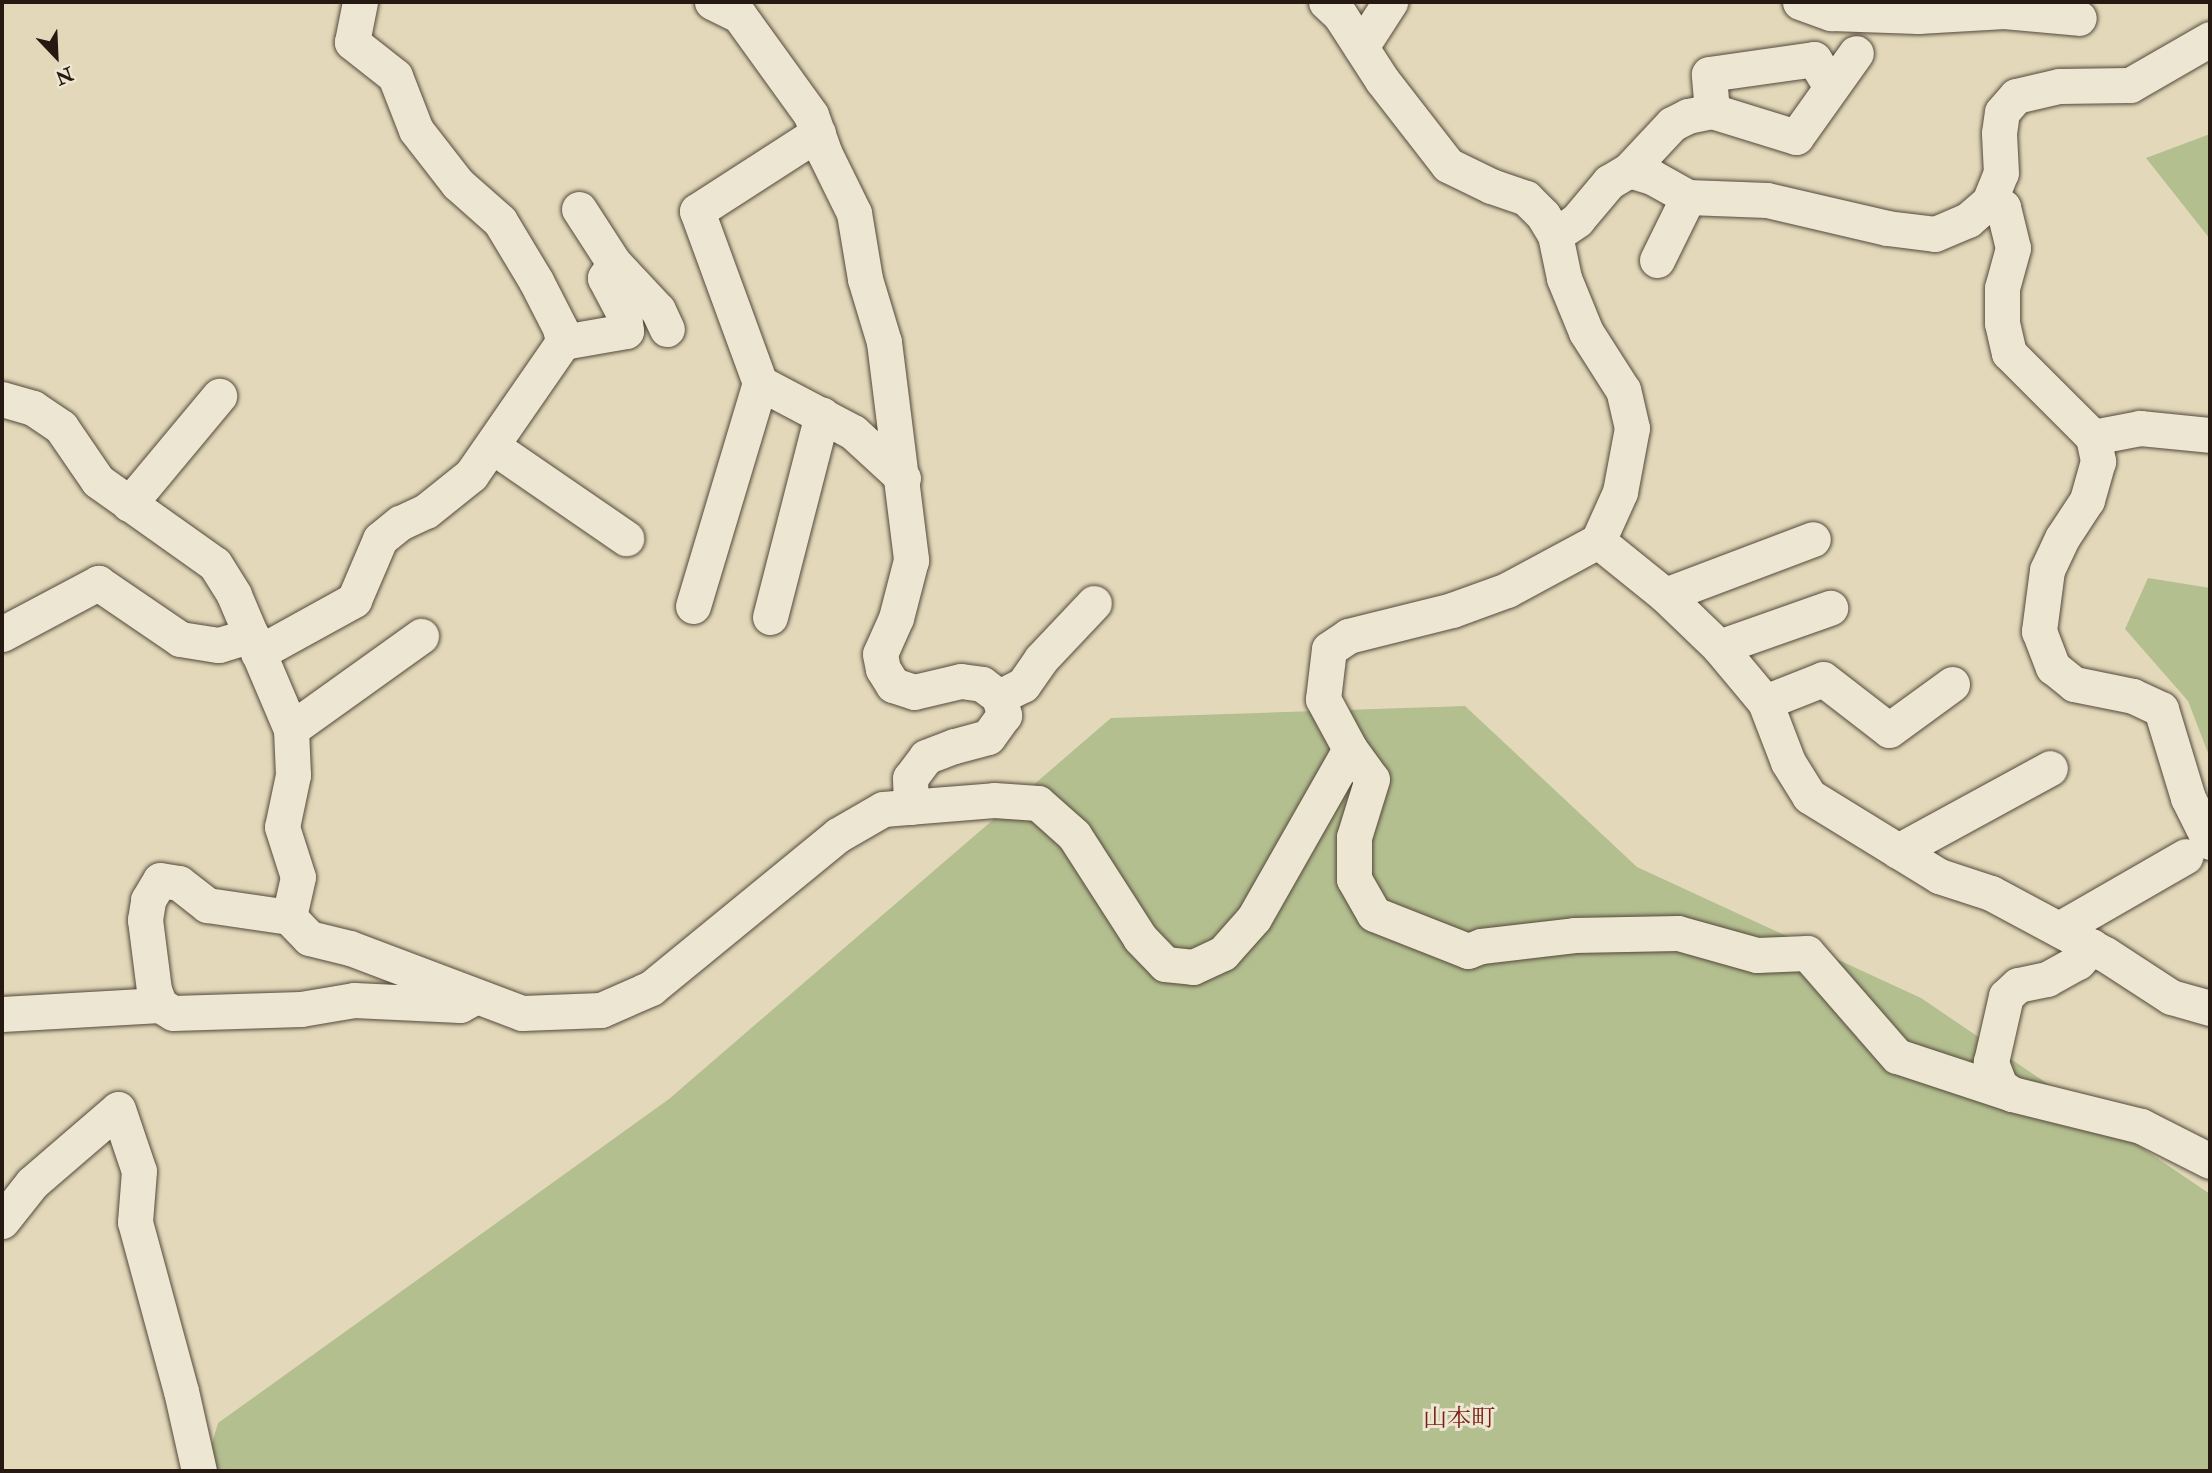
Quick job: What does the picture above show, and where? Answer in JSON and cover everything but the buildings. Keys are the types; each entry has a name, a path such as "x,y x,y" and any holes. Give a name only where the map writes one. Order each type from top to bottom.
{"street":[{"path":"360,2 352,43 395,76 416,130 458,184 500,221 536,281 560,328 563,342"},
{"path":"712,2 739,15 811,115 825,155 854,213 865,279 884,342 903,478 911,560 896,618 880,654 883,669 893,685 914,692 961,681 982,684 999,697 1004,715 988,737 926,757 910,778 911,807"},
{"path":"1326,2 1340,15 1448,165 1491,186 1526,198 1543,215 1555,235 1564,278 1586,331 1623,390 1632,428 1620,492 1598,541 1507,590 1452,610 1348,636 1329,649 1323,699 1350,748 1372,779 1353,837 1353,879 1374,914 1468,951 1481,946 1574,935 1678,933 1757,955 1807,953 1897,1056 2012,1094 2141,1126 2210,1161"},
{"path":"1361,47 1390,2"},
{"path":"1555,235 1577,220 1609,182 1629,170 1671,124 1688,116 1712,111 1796,137 1823,73 1813,7 1918,16 2004,11 2079,18"},
{"path":"1629,170 1652,177 1688,197 1767,200 1887,228 1935,234 1968,220 1989,202 2001,173 1999,133 2002,112 2016,96 2059,86 2130,85 2210,39"},
{"path":"1712,111 1709,74 1823,73 1856,52"},
{"path":"693,606 760,383 697,211 818,133"},
{"path":"1657,260 1688,197"},
{"path":"1989,202 2003,207 2013,248 2002,288 2002,323 2009,353 2093,437 2098,461 2087,500 2062,538 2047,570 2039,631 2053,667 2074,684 2133,696 2161,709 2188,799 2198,849 2059,929"},
{"path":"2,634 98,583 180,639 219,645 255,644 354,600 380,540 400,523 426,511 471,475 563,342 626,331 624,314 601,276 579,209"},
{"path":"601,276 658,310 667,329"},
{"path":"760,383 853,432 903,478"},
{"path":"129,504 219,396"},
{"path":"2,400 33,408 61,427 98,481 215,564 234,595 291,729 293,775 282,827 298,877 289,917"},
{"path":"770,617 822,415"},
{"path":"2093,437 2140,428 2210,435"},
{"path":"492,446 625,538"},
{"path":"1665,595 1812,539"},
{"path":"1598,541 1665,595 1718,647 1765,702 1788,762 1810,796 1939,876 1991,893 2092,946 2171,997 2210,1008"},
{"path":"999,697 1023,685 1041,659 1094,603"},
{"path":"1718,647 1830,608"},
{"path":"291,729 421,636"},
{"path":"1765,702 1822,679 1889,730 1952,684"},
{"path":"475,997 460,1005 354,1000 301,1009 173,1013 160,1005 153,989 145,920 148,900 160,880 179,883 207,905 289,917 309,938 350,948 522,1013 601,1010 651,988 838,835 883,809 994,800 1038,803 1074,835 1140,938 1165,964 1194,967 1223,953 1254,918 1350,748"},
{"path":"1898,851 2050,768"},
{"path":"2012,1094 2000,1086 1991,1062 2006,996 2018,985 2047,979 2078,962 2092,946"},
{"path":"2,1014 160,1005"},
{"path":"2,1221 32,1183 118,1109 139,1171 135,1222 181,1391 199,1471"}],"green space":[{"path":"2210,134 2210,239 2146,158"},
{"path":"2148,578 2210,588 2210,758 2188,701 2125,629"},
{"path":"1465,706 1637,867 1921,998 2210,1194 2210,1471 204,1471 218,1423 669,1099 1111,718"}],"district":[{"name":"山本町","path":"1459,1419"}]}
